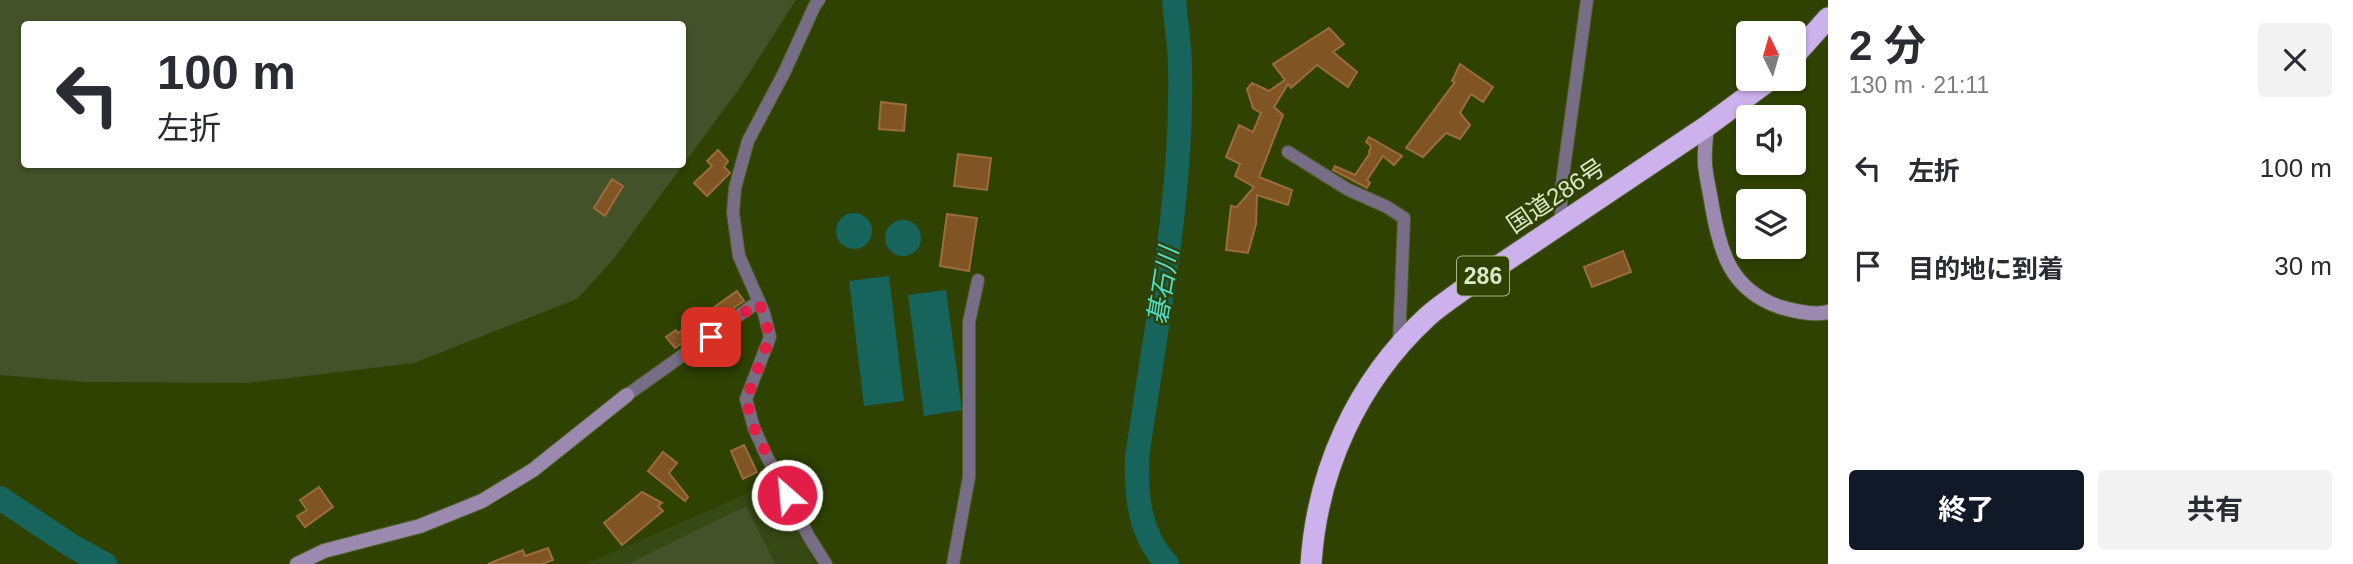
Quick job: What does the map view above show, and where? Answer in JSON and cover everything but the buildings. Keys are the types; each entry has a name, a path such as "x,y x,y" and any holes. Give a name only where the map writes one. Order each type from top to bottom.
{"highway":[{"path":"1806,43 1828,18"},
{"name":"国道286号","path":"1311,564 1315,520 1324,483 1353,410 1373,378 1427,317 1755,91"}],"street":[{"path":"819,0 748,141 734,188 733,213 739,256 759,302 770,337 746,400 765,453 826,564"},
{"path":"1561,225 1561,190 1587,0"},
{"path":"1707,126 1705,163 1716,229 1722,253 1734,276 1769,303 1791,310 1822,314 1828,312"},
{"path":"1288,152 1347,189 1404,218 1399,348"},
{"path":"953,564 969,477 969,322 978,280"},
{"path":"297,564 324,551 420,526 482,502 533,470 627,396 759,302"}],"shaded area":[{"path":"0,0 796,0 739,89 686,161 686,21 21,21 21,168 681,168 612,261 577,299 414,363 247,383 86,382 0,375"},
{"path":"771,483 816,564 586,564"},
{"path":"746,506 775,564 628,564"}],"water":[{"path":"854,213 867,218 872,231 867,244 854,249 841,244 836,231 841,218"},
{"path":"903,220 916,225 921,238 916,251 903,256 890,251 885,238 890,225"},
{"path":"889,276 904,401 864,406 849,281"},
{"path":"946,290 962,410 924,416 908,295"}],"waterway":[{"name":"碁石川","path":"1167,564 1150,540 1141,514 1137,458 1166,264 1177,167 1180,69 1174,0"},
{"name":"碁石川","path":"0,498 72,546 105,564"}],"route":[{"path":"711,337 759,302 770,337 746,400 754,428 787,495"}]}
